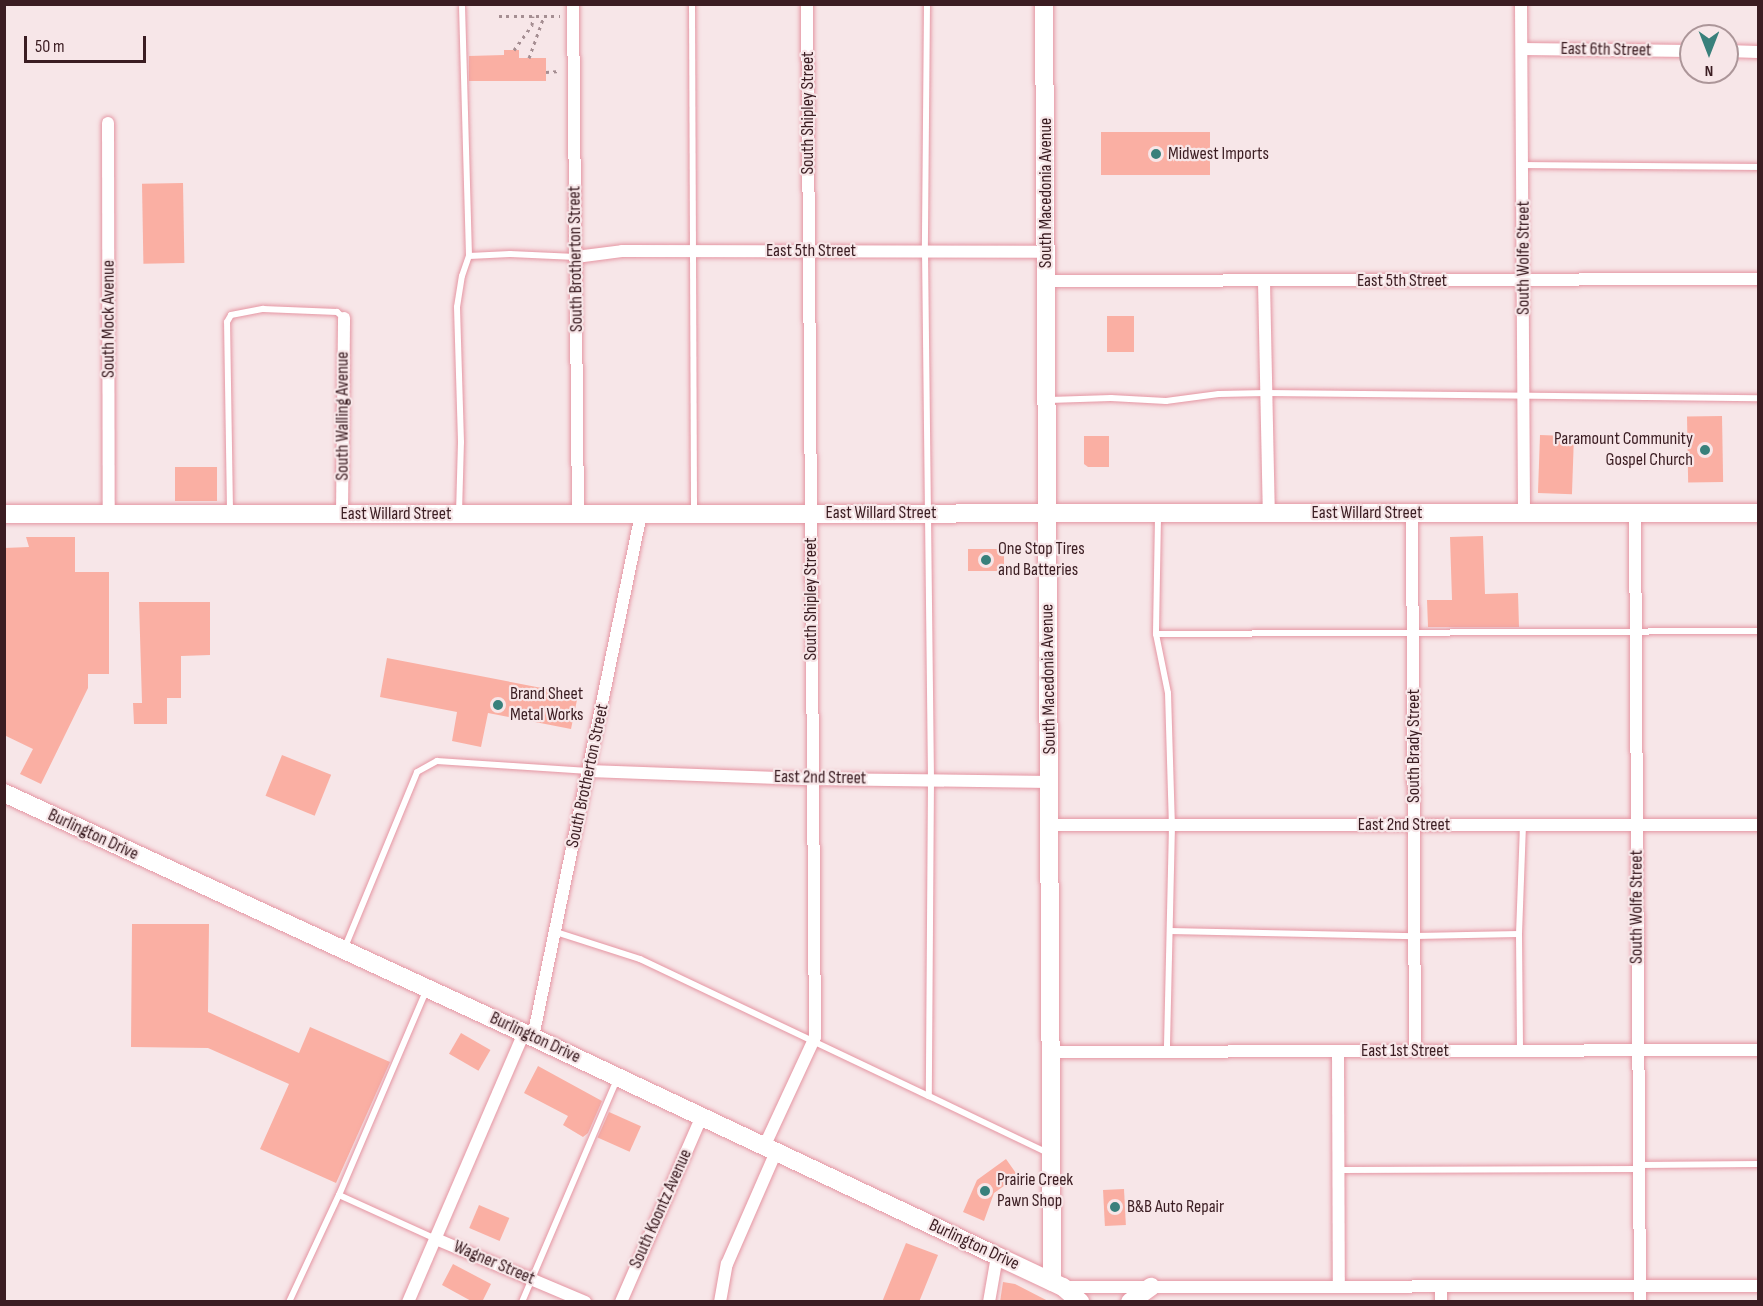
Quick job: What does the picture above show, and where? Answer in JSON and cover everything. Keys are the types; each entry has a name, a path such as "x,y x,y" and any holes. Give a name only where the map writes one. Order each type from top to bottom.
{"street":[{"name":"South Brotherton Street","path":"573,4 578,513"},
{"name":"South Shipley Street","path":"720,1302 727,1264 770,1149 814,1042 807,4"},
{"name":"South Macedonia Avenue","path":"1044,4 1052,1155 1058,1285"},
{"name":"South Wolfe Street","path":"1521,4 1524,512"},
{"name":"East 6th Street","path":"1522,49 1679,51"},
{"path":"1739,51 1758,52"},
{"name":"South Mock Avenue","path":"108,123 109,514"},
{"name":"East 5th Street","path":"576,257 622,251 1046,252"},
{"name":"East 5th Street","path":"1046,281 1758,279"},
{"path":"1264,282 1269,513"},
{"name":"South Walling Avenue","path":"342,514 344,318"},
{"name":"South Wolfe Street","path":"1635,512 1640,1302"},
{"name":"East Willard Street","path":"4,514 1758,513"},
{"name":"South Brotherton Street","path":"408,1302 529,1035 556,932 641,514"},
{"name":"South Brady Street","path":"1412,514 1415,1051"},
{"name":"East 2nd Street","path":"589,771 812,779 1050,782"},
{"name":"Burlington Drive","path":"4,794 702,1116 1058,1285 1080,1302"},
{"name":"East 2nd Street","path":"1050,825 1758,825"},
{"name":"East 1st Street","path":"1051,1052 1758,1050"},
{"path":"1338,1051 1339,1287"},
{"name":"South Koontz Avenue","path":"621,1302 702,1116"},
{"name":"Wagner Street","path":"436,1239 585,1302"},
{"path":"989,1302 998,1256"},
{"path":"1058,1285 1151,1287 1758,1286"},
{"path":"1441,1286 1441,1302"},
{"path":"1130,1302 1151,1287"}],"lane":[{"path":"692,4 694,514"},
{"path":"927,4 925,251 931,780 929,1096"},
{"path":"459,514 461,442 457,307 462,276 469,256 462,7"},
{"path":"1523,165 1758,167"},
{"path":"469,256 510,254 576,257"},
{"path":"230,514 227,322 231,315 263,309 337,312 344,318"},
{"path":"1047,400 1111,398 1166,401 1219,394 1266,393 1758,398"},
{"path":"1158,513 1156,634 1168,693 1172,825 1167,1052"},
{"path":"1156,634 1758,631"},
{"path":"344,951 417,772 437,761 589,771"},
{"path":"1520,1051 1519,934 1523,825"},
{"path":"1170,931 1415,936 1519,934"},
{"path":"556,932 640,959 1052,1155"},
{"path":"289,1302 339,1195 427,988"},
{"path":"522,1302 618,1077"},
{"path":"1339,1170 1758,1164"},
{"path":"339,1195 436,1239"}],"path":[{"path":"500,16 562,16"},
{"path":"514,50 532,25 533,16"},
{"path":"529,58 543,16"},
{"path":"546,72 562,71"}],"building":[{"path":"504,50 519,50 519,58 546,58 546,81 469,81 469,56 504,55"},
{"name":"Midwest Imports","path":"1101,132 1210,132 1210,175 1101,175"},
{"path":"183,183 184,263 143,264 142,184"},
{"path":"1107,316 1134,316 1134,352 1107,352"},
{"name":"Paramount Community Gospel Church","path":"1722,416 1723,482 1688,483 1687,417"},
{"path":"1540,435 1574,436 1572,494 1538,493"},
{"path":"1084,436 1109,436 1109,467 1088,467 1084,464"},
{"path":"175,467 217,467 217,501 175,501"},
{"path":"1483,536 1485,594 1518,593 1519,627 1428,627 1427,600 1452,600 1450,537"},
{"path":"26,537 75,537 75,572 109,572 109,674 88,674 88,688 41,784 20,774 33,749 4,735 4,548 29,547"},
{"name":"One Stop Tires and Batteries","path":"968,549 1004,549 1004,571 968,571"},
{"path":"139,602 210,602 210,655 181,656 181,698 167,698 167,724 134,724 133,703 142,703"},
{"name":"Brand Sheet Metal Works","path":"387,658 578,695 571,729 488,713 481,747 452,741 457,712 380,697"},
{"path":"282,755 331,775 315,816 266,796"},
{"path":"132,924 209,924 208,1012 299,1053 310,1027 390,1062 336,1183 260,1149 289,1084 208,1048 131,1047"},
{"path":"461,1033 490,1050 478,1071 449,1054"},
{"path":"538,1066 602,1101 588,1133 583,1137 563,1125 568,1116 524,1093"},
{"path":"609,1112 641,1126 630,1152 598,1138"},
{"name":"Prairie Creek Pawn Shop","path":"1006,1159 1018,1176 994,1193 984,1221 963,1212 977,1180"},
{"name":"B&B Auto Repair","path":"1124,1189 1126,1225 1105,1226 1103,1190"},
{"path":"479,1205 509,1218 500,1241 469,1228"},
{"path":"906,1243 938,1255 919,1302 882,1302"},
{"path":"453,1264 491,1284 482,1302 473,1302 442,1285"},
{"path":"1003,1282 1015,1284 1050,1302 1000,1302"}],"place":[{"name":"Midwest Imports","path":"1156,154"},
{"name":"Paramount Community Gospel Church","path":"1705,450"},
{"name":"One Stop Tires and Batteries","path":"986,560"},
{"name":"Brand Sheet Metal Works","path":"498,705"},
{"name":"Prairie Creek Pawn Shop","path":"985,1191"},
{"name":"B&B Auto Repair","path":"1115,1207"}]}
